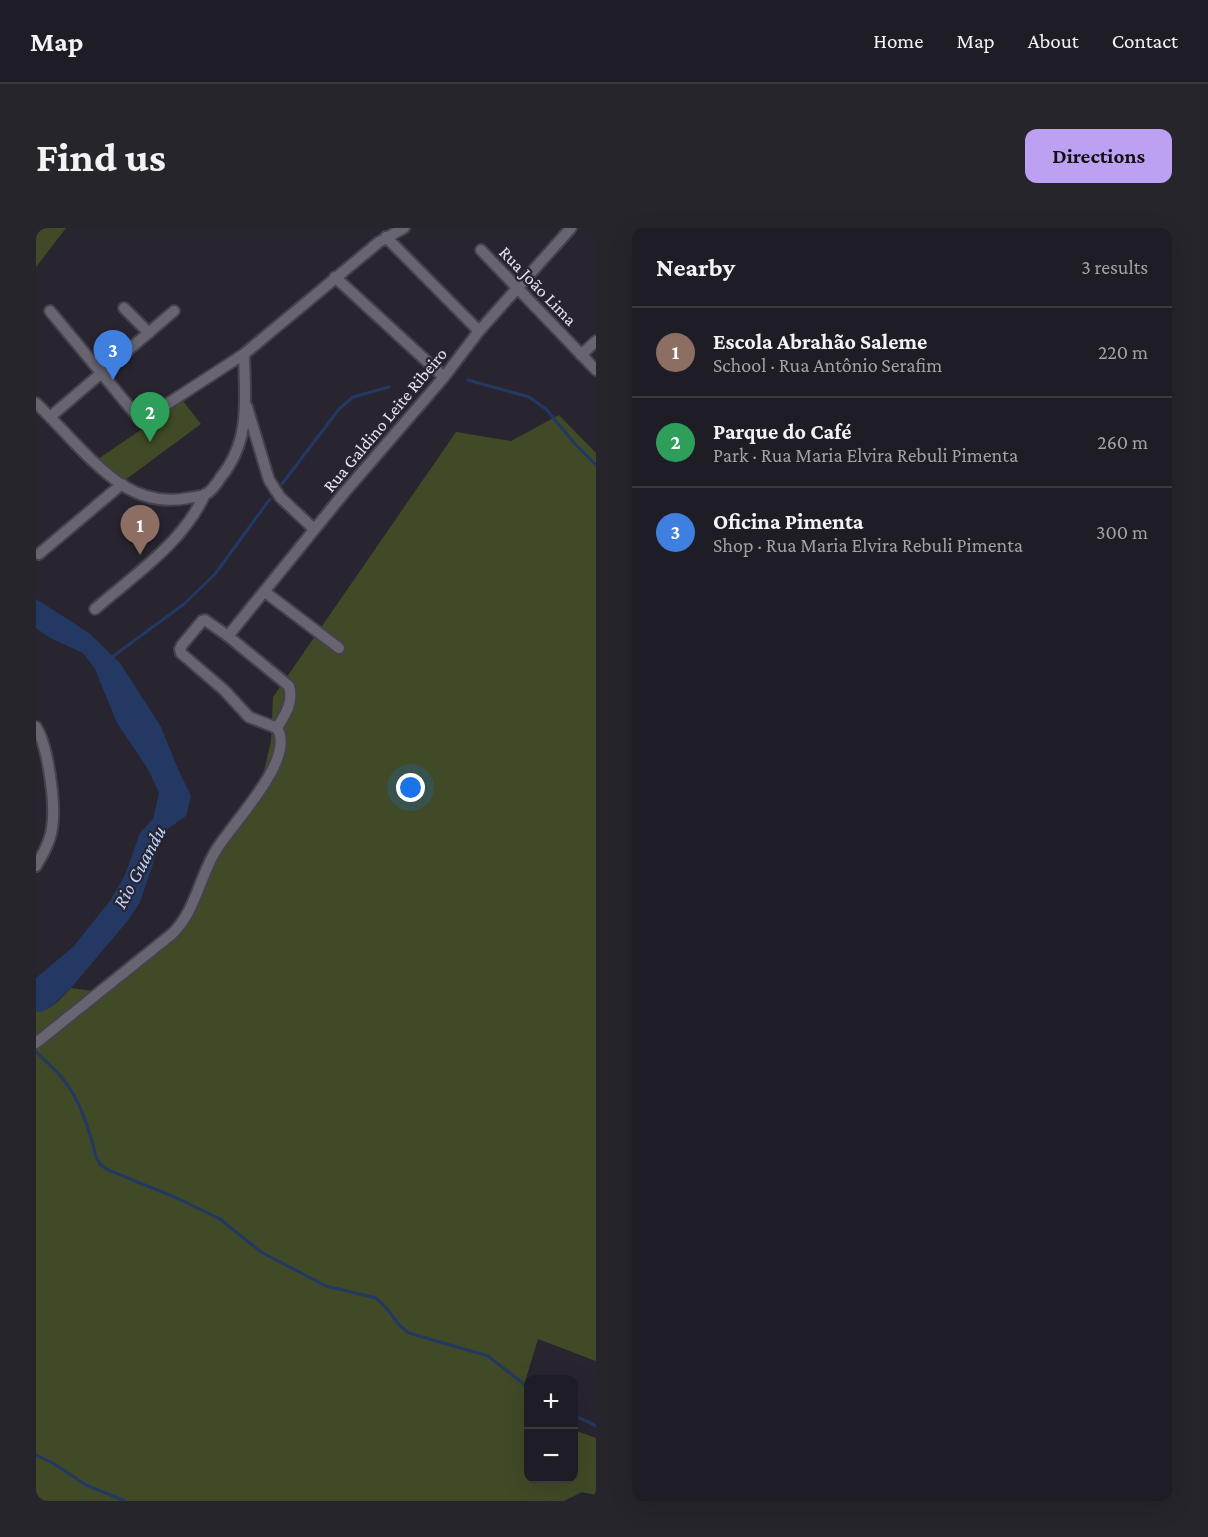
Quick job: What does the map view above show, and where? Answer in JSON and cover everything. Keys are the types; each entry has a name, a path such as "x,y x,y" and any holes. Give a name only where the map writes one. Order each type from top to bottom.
{"street":[{"path":"50,311 141,421 244,354 386,237 404,228"},
{"name":"Rua Galdino Leite Ribeiro","path":"228,636 314,529 444,377 479,331 565,230"},
{"path":"386,237 479,331"},
{"name":"Rua João Lima","path":"481,250 596,370"},
{"path":"335,278 444,377"},
{"path":"124,308 149,333"},
{"path":"50,417 174,311"},
{"path":"581,355 596,341"},
{"path":"95,609 177,537 189,523 205,494 236,458 244,422 244,354"},
{"path":"244,398 269,480 280,497 314,529"},
{"path":"36,403 89,459 133,491 160,501 181,500 205,494"},
{"path":"39,554 122,484"},
{"path":"265,592 339,648"},
{"path":"36,1043 181,925 194,902 215,852 259,793 278,755 281,741 277,728 290,702 289,686 228,636 206,620 202,620 182,645 180,652 224,690 249,717 277,728"},
{"path":"36,727 44,748 53,805 52,827 47,848 36,866"}],"green space":[{"path":"36,228 66,228 36,267"},
{"path":"183,401 201,424 125,480 98,459"},
{"path":"559,415 596,453 596,1361 538,1339 527,1375 524,1375 524,1483 578,1483 578,1431 596,1438 596,1495 582,1492 564,1501 36,1501 36,1011 51,1007 71,988 100,992 183,924 211,863 250,803 264,771 271,741 273,697 456,432 511,441"}],"water":[{"name":"Rio Guandu","path":"36,599 89,633 120,663 161,727 191,796 186,816 166,830 140,902 129,919 71,988 42,1012 36,1011 36,978 73,947 110,901 125,875 140,833 153,819 159,793 148,769 117,723 95,669 83,653 50,638 36,628"}],"waterway":[{"path":"468,380 529,397 546,409 596,465"},
{"path":"282,484 339,409 353,397 389,387"},
{"path":"112,657 184,604 215,574 270,499"},
{"path":"36,1052 59,1074 72,1091 85,1118 96,1157 106,1169 179,1199 220,1219 261,1252 326,1286 376,1298 409,1333 488,1356 524,1384"},
{"path":"578,1417 596,1426"},
{"path":"36,1455 53,1463 86,1485 125,1501"}],"place":[{"name":"Oficina Pimenta","path":"113,380"},
{"name":"Parque do Café","path":"150,442"},
{"name":"Escola Abrahão Saleme","path":"140,555"}]}
